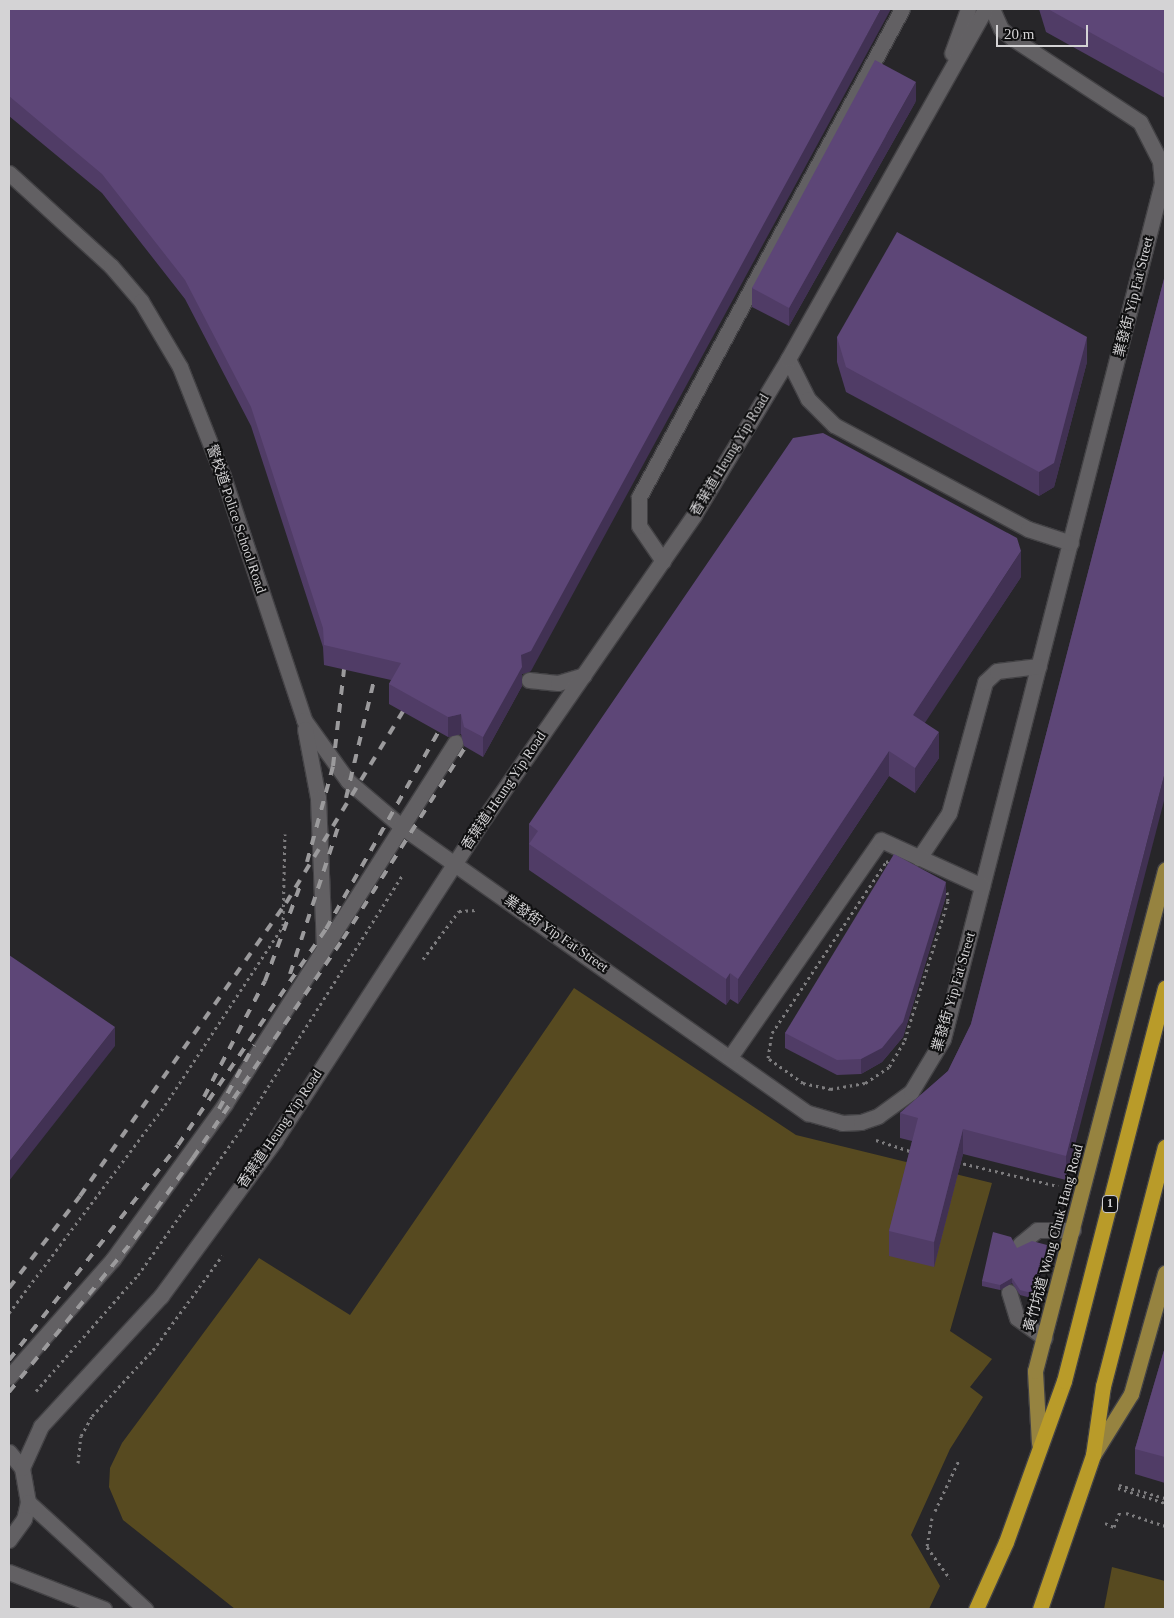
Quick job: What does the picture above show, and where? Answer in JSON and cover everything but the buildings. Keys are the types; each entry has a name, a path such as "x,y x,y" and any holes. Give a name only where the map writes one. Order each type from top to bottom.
{"highway":[{"name":"1","path":"1039,1443 1064,1381 1165,988"},
{"path":"1040,1609 1093,1455 1103,1386 1165,1146"},
{"name":"黃竹坑道 Wong Chuk Hang Road","path":"976,1609 1006,1542 1039,1443"}],"main road":[{"name":"黃竹坑道 Wong Chuk Hang Road","path":"1039,1443 1035,1371 1083,1192 1165,870"},
{"path":"1093,1455 1131,1394 1165,1273"}],"street":[{"path":"663,561 639,526 640,497 902,9"},
{"name":"香葉道 Heung Yip Road","path":"943,83 968,9"},
{"name":"香葉道 Heung Yip Road","path":"22,1468 41,1426 161,1296 275,1140 455,862 663,561 788,359 985,9"},
{"name":"業發街 Yip Fat Street","path":"455,862 730,1057 824,1120 861,1122 896,1106 935,1058 982,886 1158,205 1160,161 1140,122 1001,30 992,9"},
{"name":"警校道 Police School Road","path":"9,173 111,266 141,301 180,367 223,476 304,720 348,781 402,827 455,862"},
{"path":"788,359 808,400 834,425 1028,530 1071,543"},
{"path":"919,858 949,814 985,682 997,671 1039,666"},
{"path":"529,680 558,684 584,675"},
{"path":"304,720 318,798 324,946"},
{"path":"9,1377 118,1251 226,1104 324,946 456,742"},
{"path":"730,1057 881,840 982,886"},
{"path":"1020,1244 1037,1230 1073,1230"},
{"path":"1008,1292 1017,1318 1045,1338"},
{"path":"9,1452 22,1468 28,1502 24,1519 9,1540"},
{"path":"28,1502 145,1609"},
{"path":"9,1572 104,1609"}],"path":[{"path":"9,1313 165,1105 283,926 285,834"},
{"path":"886,862 901,862 934,880 947,892 948,901 904,1042 889,1068 865,1082 831,1089 803,1083 785,1073 768,1058 772,1033 886,862"},
{"path":"386,901 404,874"},
{"path":"879,1144 916,1153"},
{"path":"954,1162 1083,1192"},
{"path":"935,1511 958,1460"},
{"path":"1165,1498 1118,1486 1132,1493 1165,1503"},
{"path":"1105,1524 1114,1527 1120,1511"},
{"path":"1126,1513 1165,1526"},
{"path":"932,1518 927,1547 950,1579"}],"shaded area":[{"path":"574,988 796,1135 992,1183 950,1331 992,1359 970,1387 983,1397 950,1449 911,1535 940,1586 929,1609 235,1609 123,1520 109,1487 110,1468 122,1443 259,1258 350,1315"},
{"path":"1112,1567 1165,1581 1165,1609 1104,1609"}],"railway":[{"path":"307,862 333,766 344,669"},
{"path":"346,798 375,676"},
{"path":"9,1288 80,1196 286,903 410,700"},
{"path":"9,1360 178,1145 326,929 446,719"},
{"path":"9,1392 135,1238 193,1158 343,939 473,735"},
{"path":"290,974 339,824"},
{"path":"204,1097 265,981 300,886"},
{"path":"219,1109 254,1045"}]}
